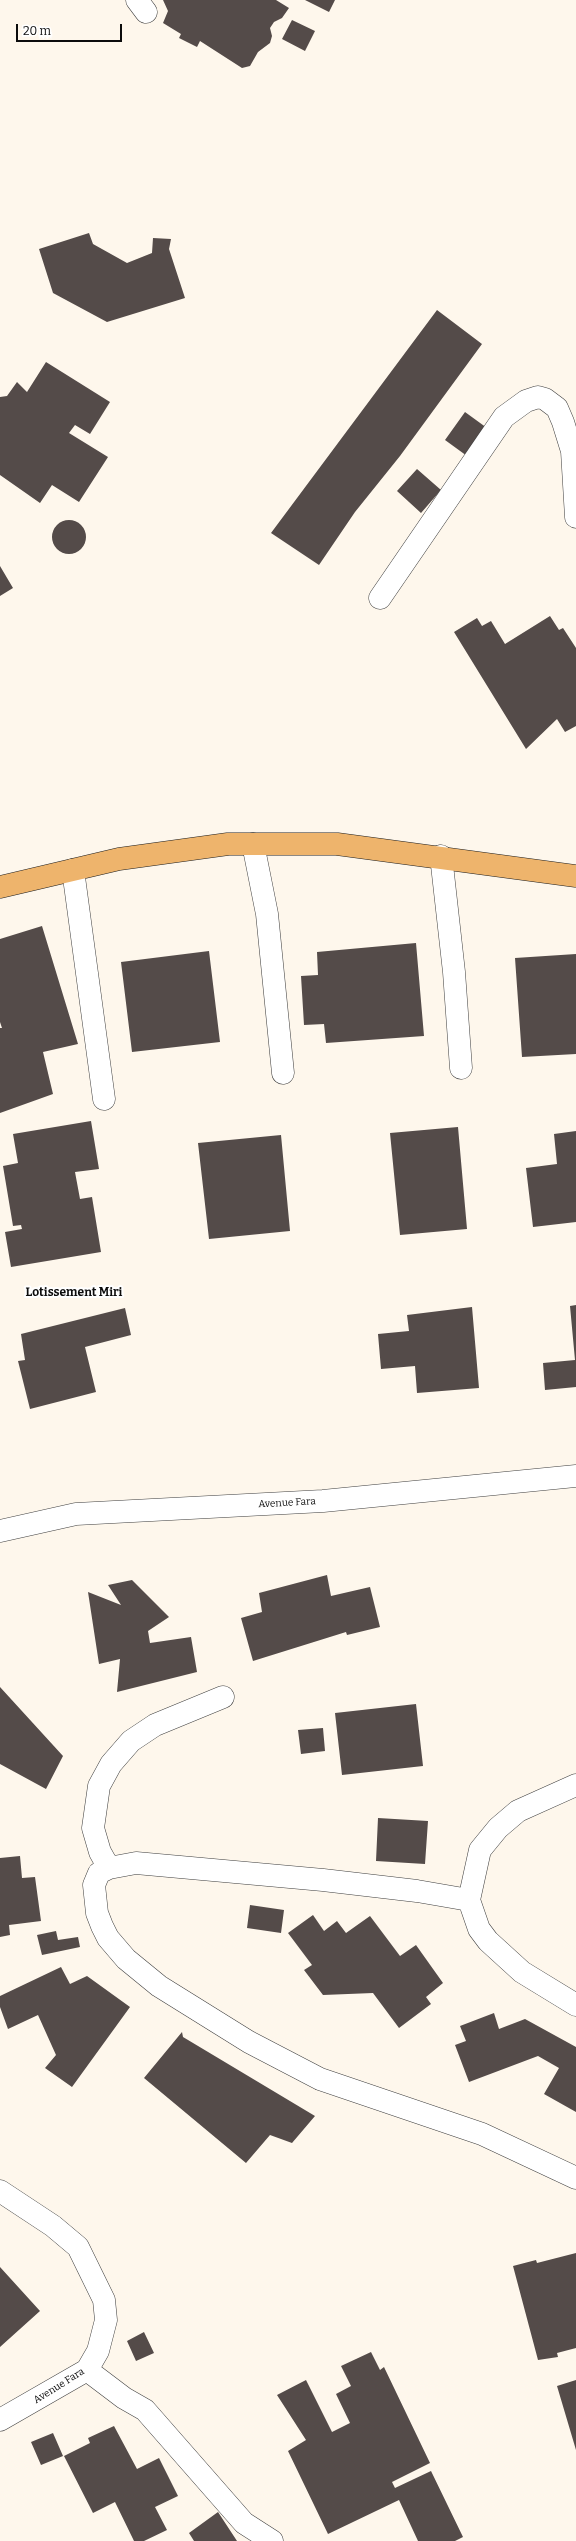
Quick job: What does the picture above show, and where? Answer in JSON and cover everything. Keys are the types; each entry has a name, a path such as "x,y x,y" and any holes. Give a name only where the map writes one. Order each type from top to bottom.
{"main road":[{"path":"0,888 119,859 212,845 253,844 337,844 441,856 576,876"}],"street":[{"path":"380,598 504,417 526,402 538,397 545,399 556,408 563,422 572,451 576,517"},
{"path":"253,844 267,914 283,1074"},
{"path":"441,856 454,972 461,1068"},
{"path":"73,870 104,1099"},
{"name":"Avenue Fara","path":"0,1531 76,1514 323,1501 576,1476"},
{"path":"109,1868 100,1852 93,1828 99,1786 111,1764 131,1741 155,1725 223,1697"},
{"path":"576,1785 518,1811 498,1828 480,1850 469,1900 478,1929 488,1941 522,1972 576,2005"},
{"path":"469,1900 417,1890 229,1870 136,1863 109,1868 99,1873 94,1885 96,1906 102,1926 116,1949 159,1986 249,2042 320,2079 482,2134 576,2178"},
{"name":"Avenue Fara","path":"0,2191 53,2226 78,2247 104,2300 106,2320 98,2351 87,2370 0,2420"},
{"path":"87,2370 124,2398 145,2410 244,2523 272,2541"}],"building":[{"path":"163,0 276,0 289,8 282,18 274,22 270,28 272,36 270,43 258,52 250,66 242,68 200,41 197,47 179,38 181,34 163,23 168,11"},
{"path":"305,0 335,0 329,12"},
{"path":"292,20 315,31 305,51 282,39"},
{"path":"89,233 93,244 127,263 152,253 153,238 171,239 169,249 185,298 107,322 53,293 39,249"},
{"path":"437,310 482,344 400,456 355,512 319,565 271,533"},
{"path":"46,362 110,402 90,434 75,425 69,433 108,457 79,502 52,485 40,503 0,475 0,397 7,396 17,382 27,392"},
{"path":"465,412 487,428 467,456 445,440"},
{"path":"417,469 441,490 421,513 397,491"},
{"path":"66,520 72,520 76,521 83,527 86,537 85,544 79,551 72,554 66,554 62,553 55,547 52,540 52,534 53,530 59,523"},
{"path":"0,566 13,588 0,596"},
{"path":"550,616 559,630 563,628 576,648 576,726 565,732 557,719 526,749 454,632 477,618 482,626 491,621 505,644"},
{"path":"42,926 78,1044 43,1052 53,1094 0,1113 0,1028 2,1028 0,1022 0,939"},
{"path":"416,943 424,1036 326,1043 324,1024 304,1025 301,976 318,975 317,952"},
{"path":"209,951 220,1042 132,1052 121,962"},
{"path":"576,954 576,1054 522,1057 515,958"},
{"path":"91,1121 99,1169 75,1172 80,1199 92,1197 101,1252 11,1267 5,1232 22,1229 21,1225 13,1226 3,1166 18,1163 13,1134"},
{"path":"458,1127 467,1229 400,1235 390,1133"},
{"path":"576,1131 576,1222 533,1227 526,1168 557,1164 554,1134"},
{"path":"281,1135 290,1231 209,1239 198,1143"},
{"path":"576,1305 576,1387 545,1390 543,1363 575,1360 570,1306"},
{"path":"472,1307 479,1388 417,1393 415,1366 381,1369 378,1334 409,1331 407,1315"},
{"path":"125,1308 131,1335 85,1347 96,1392 30,1409 18,1361 25,1360 21,1334"},
{"path":"327,1575 331,1596 370,1587 380,1627 347,1635 346,1632 253,1661 241,1618 262,1612 259,1593"},
{"path":"132,1580 169,1617 148,1631 150,1643 191,1637 197,1672 117,1692 120,1659 99,1664 88,1592 121,1605 108,1585"},
{"path":"0,1687 63,1756 46,1789 0,1764"},
{"path":"416,1704 423,1766 342,1775 335,1713"},
{"path":"323,1728 325,1751 301,1754 298,1730"},
{"path":"378,1818 428,1821 425,1864 376,1861"},
{"path":"20,1856 22,1878 35,1877 41,1921 9,1925 10,1935 0,1937 0,1858"},
{"path":"250,1905 284,1910 281,1933 247,1928"},
{"path":"313,1915 324,1931 337,1921 346,1933 370,1916 400,1956 416,1945 443,1983 426,1997 431,2004 399,2028 373,1993 323,1995 304,1970 312,1965 288,1933"},
{"path":"56,1931 58,1940 78,1937 80,1947 42,1955 37,1935"},
{"path":"61,1967 70,1984 87,1976 130,2007 72,2087 45,2068 56,2055 38,2015 8,2029 0,2007 0,1996"},
{"path":"494,2013 499,2029 525,2019 576,2047 576,2112 544,2094 559,2068 538,2056 469,2082 455,2045 466,2041 460,2026"},
{"path":"182,2032 183,2037 315,2116 292,2143 270,2135 246,2163 144,2078"},
{"path":"576,2253 576,2348 557,2353 558,2357 538,2360 513,2266 536,2260 537,2263"},
{"path":"0,2267 40,2311 0,2347"},
{"path":"144,2332 154,2353 136,2361 127,2341"},
{"path":"371,2352 380,2370 384,2367 430,2463 392,2482 395,2488 431,2471 463,2537 455,2541 418,2541 399,2500 328,2534 288,2451 306,2440 277,2395 306,2380 332,2432 350,2423 336,2394 351,2386 341,2366"},
{"path":"576,2380 576,2450 557,2386"},
{"path":"114,2426 137,2469 159,2458 178,2496 155,2507 167,2530 144,2541 134,2541 115,2502 93,2513 64,2456 90,2443 88,2438"},
{"path":"53,2433 63,2456 41,2465 31,2442"},
{"path":"218,2512 237,2541 194,2541 189,2533"}],"district":[{"name":"Lotissement Miri","path":"74,1293"}]}
